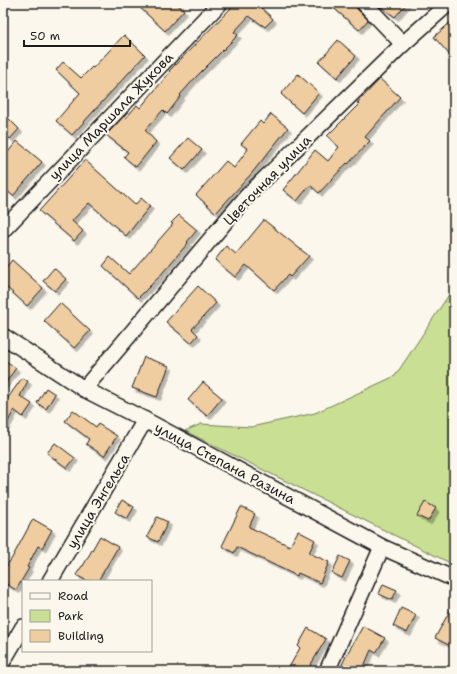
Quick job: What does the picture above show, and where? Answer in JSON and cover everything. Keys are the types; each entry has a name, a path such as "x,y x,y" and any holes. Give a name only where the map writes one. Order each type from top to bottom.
{"street":[{"name":"улица Маршала Жукова","path":"3,230 220,3"},
{"path":"364,3 403,44"},
{"name":"Цветочная улица","path":"84,389 247,196 403,44 449,3"},
{"name":"улица Степана Разина","path":"3,336 84,389 382,547 454,579"},
{"name":"улица Энгельса","path":"51,580 145,420"},
{"path":"327,671 382,547"},
{"path":"3,661 22,629"},
{"path":"3,668 7,671"}],"green space":[{"path":"454,287 454,565 185,431 201,424 251,427 315,413 395,376"}],"building":[{"path":"135,3 176,3 184,10 165,31"},
{"path":"236,3 256,3 273,19 265,27 249,16 234,32 238,35 196,77 180,95 181,96 167,114 163,110 145,130 156,142 136,167 124,157 128,152 106,135 124,116 126,118 137,105 140,108 170,72 169,71"},
{"path":"328,3 355,3 357,9 368,20 359,30"},
{"path":"376,3 407,3 395,17"},
{"path":"454,19 454,60 434,37"},
{"path":"124,35 145,55 72,135 56,121 80,93 56,70 63,62 81,78 92,67 93,68"},
{"path":"338,40 356,56 337,78 319,62"},
{"path":"298,74 319,93 302,113 281,94"},
{"path":"380,79 400,97 365,137 370,141 348,164 347,163 319,193 310,185 297,201 283,190 315,150 328,161 339,147 327,136 359,104 357,103"},
{"path":"3,113 19,129 10,139 3,132"},
{"path":"271,114 288,128 252,173 216,213 196,195 226,161 234,168 248,149 241,144 260,121 263,124"},
{"path":"188,138 202,150 184,170 170,158"},
{"path":"17,141 42,162 13,196 3,187 3,158"},
{"path":"85,160 135,205 141,198 150,206 126,236 89,203 72,221 83,231 74,241 39,211"},
{"path":"179,215 197,230 187,242 188,243 158,278 138,298 103,266 110,257 129,274 173,224 171,223"},
{"path":"264,220 309,256 290,277 288,275 274,290 246,265 235,277 215,260 226,246 236,254"},
{"path":"12,260 43,288 27,306 3,284 3,271"},
{"path":"54,268 66,279 55,291 43,281"},
{"path":"198,286 216,303 192,329 198,335 191,343 166,322"},
{"path":"60,303 90,331 74,348 44,321"},
{"path":"144,357 169,366 157,397 132,388"},
{"path":"3,359 16,368 3,386"},
{"path":"22,378 28,381 20,396 32,404 23,417 14,410 3,431 3,405"},
{"path":"203,382 222,398 207,416 188,400"},
{"path":"46,388 55,394 46,409 37,403"},
{"path":"73,410 96,427 98,424 117,436 104,456 86,444 89,439 65,421"},
{"path":"55,443 75,458 67,468 47,453"},
{"path":"122,500 134,507 127,519 115,512"},
{"path":"425,502 436,508 428,521 417,516"},
{"path":"241,507 255,514 249,527 290,546 298,531 315,540 309,553 329,562 320,583 298,573 297,576 237,547 234,553 222,546"},
{"path":"157,517 168,522 158,542 147,537"},
{"path":"33,519 52,530 42,548 38,546 27,567 29,568 16,590 3,582 3,571 12,558"},
{"path":"100,536 118,547 99,580 85,580 76,575 83,566"},
{"path":"340,556 350,561 342,578 332,573"},
{"path":"383,584 397,590 392,600 379,594"},
{"path":"454,603 454,648 435,638"},
{"path":"401,608 416,615 407,633 393,626"},
{"path":"363,626 385,638 376,653 371,650 362,671 339,671 347,654"},
{"path":"308,628 326,639 307,671 287,671 300,648 298,646"}]}
